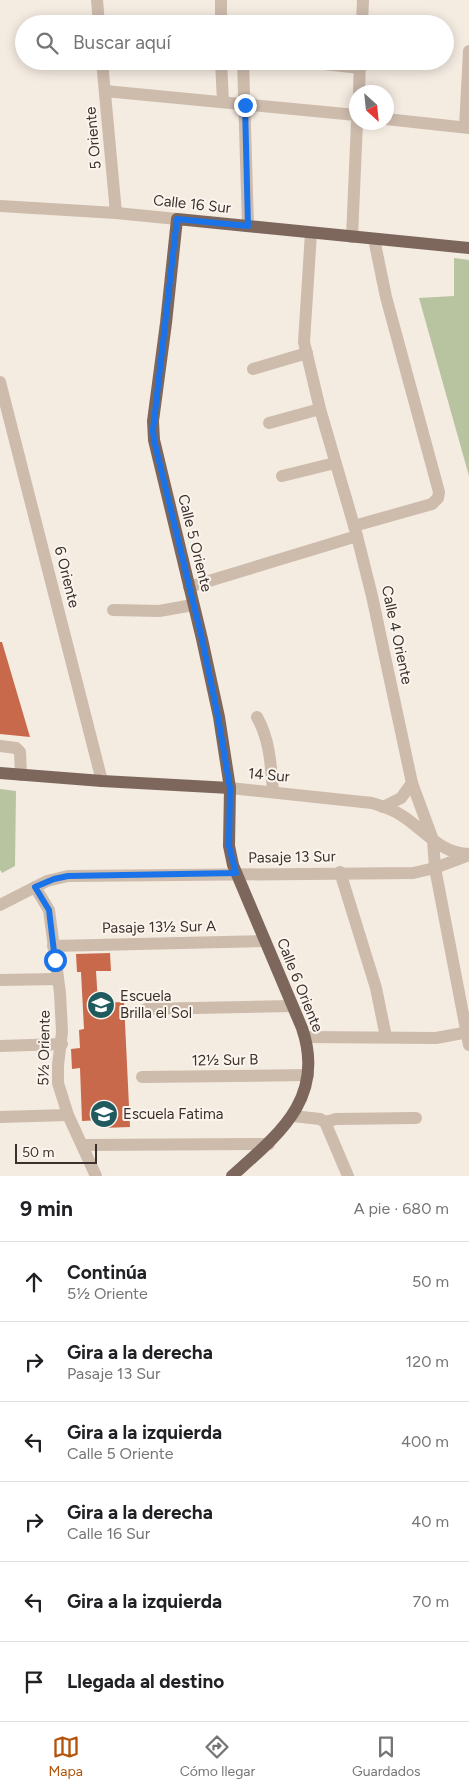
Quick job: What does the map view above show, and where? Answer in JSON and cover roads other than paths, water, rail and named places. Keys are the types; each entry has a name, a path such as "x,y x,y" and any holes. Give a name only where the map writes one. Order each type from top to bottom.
{"main road":[{"name":"Calle 16 Sur","path":"177,219 469,248"},
{"name":"Calle 5 Oriente","path":"177,219 153,430 218,717 230,788 229,846 236,873"},
{"name":"14 Sur","path":"0,773 230,788"},
{"name":"Calle 6 Oriente","path":"232,1176 268,1144 293,1116 303,1094 308,1075 308,1051 305,1038 236,873"}],"street":[{"path":"97,0 98,15"},
{"path":"221,0 221,15"},
{"path":"362,15 363,0"},
{"path":"394,120 467,127 469,51"},
{"name":"5 Oriente","path":"103,70 116,213"},
{"path":"221,70 223,102"},
{"path":"243,70 248,226"},
{"path":"359,85 360,70"},
{"path":"105,91 349,115"},
{"path":"352,237 357,130"},
{"name":"Calle 16 Sur","path":"0,206 116,213 177,219"},
{"name":"Calle 4 Oriente","path":"311,233 304,342 320,409 374,605 412,783 433,840 435,868 468,1037"},
{"path":"189,587 432,504 438,498 440,492 386,297 374,239"},
{"path":"253,369 307,353"},
{"name":"6 Oriente","path":"0,382 102,781"},
{"path":"269,423 320,409"},
{"path":"282,476 336,463"},
{"path":"113,610 159,612 194,605"},
{"path":"258,717 265,731 268,745 273,792"},
{"path":"0,746 16,748 20,752 21,775"},
{"path":"383,806 401,798 412,783"},
{"name":"14 Sur","path":"230,788 345,799 383,806 403,816 446,850 469,855"},
{"name":"Pasaje 13 Sur","path":"2,900 54,879 68,876 413,872 435,868 469,855"},
{"path":"340,872 376,988 386,1037"},
{"name":"5½ Oriente","path":"35,887 49,910 58,979 62,1044 58,1065 58,1083 68,1115 96,1176"},
{"name":"Pasaje 13½ Sur A","path":"53,946 265,941"},
{"path":"0,980 58,979"},
{"path":"146,1009 292,1006"},
{"path":"305,1038 468,1037"},
{"path":"0,1046 62,1044"},
{"name":"12½ Sur B","path":"142,1077 308,1075"},
{"path":"0,1117 68,1115"},
{"path":"293,1116 320,1119 325,1122 348,1176"},
{"path":"325,1122 336,1119 416,1118"},
{"path":"82,1145 268,1144"}],"place":[{"name":"Escuela Brilla el Sol","path":"101,1005"},
{"name":"Escuela Fatima","path":"104,1114"}]}
